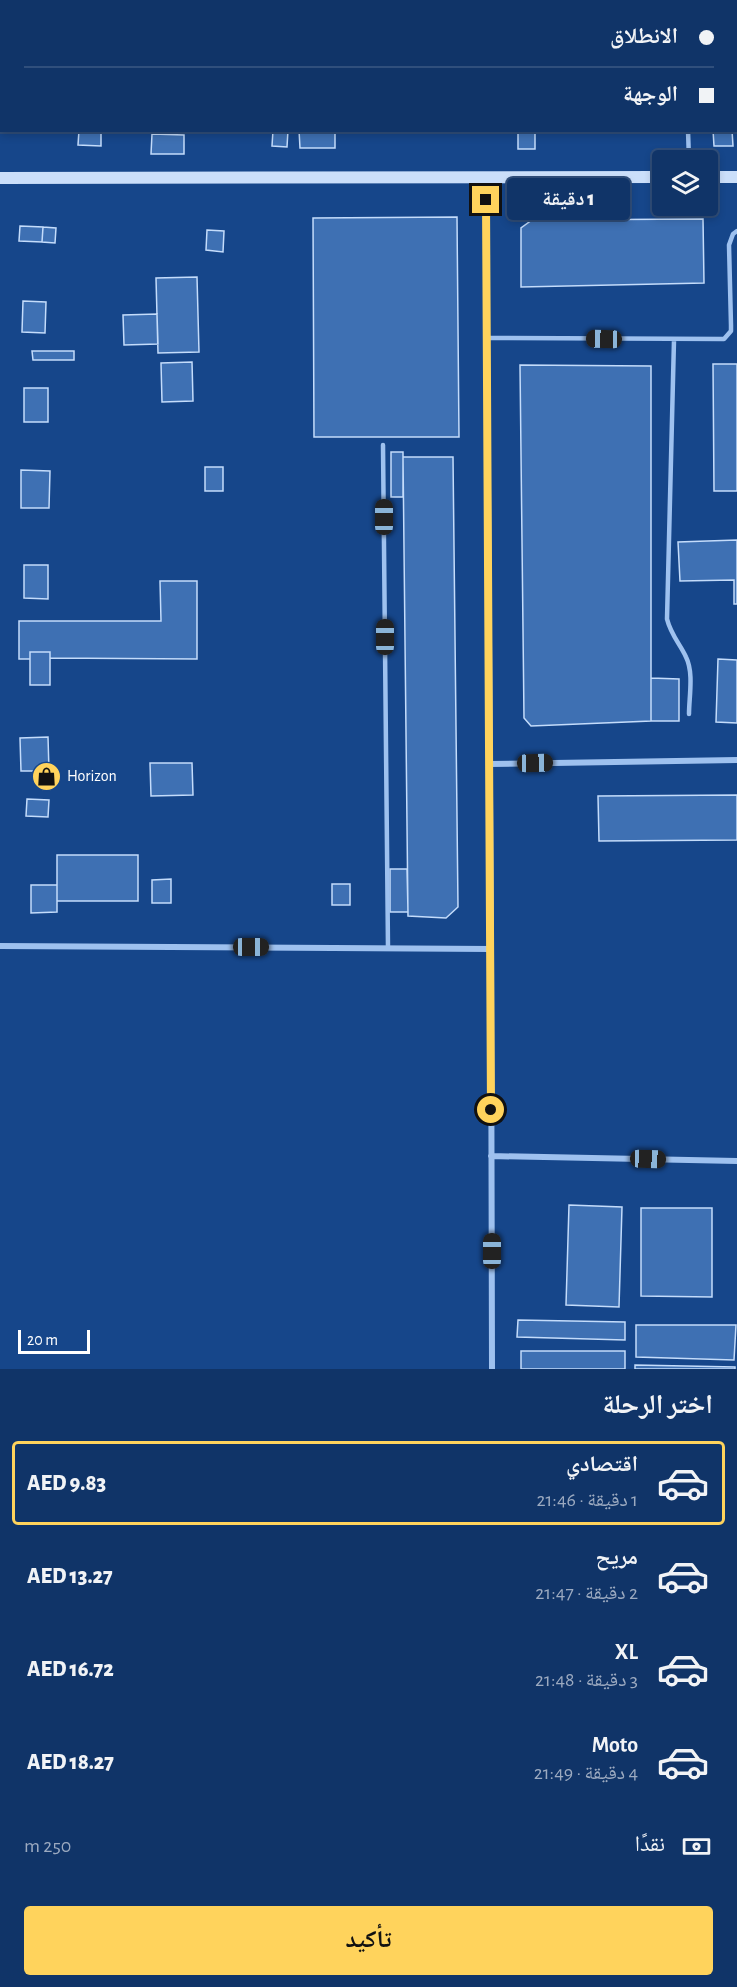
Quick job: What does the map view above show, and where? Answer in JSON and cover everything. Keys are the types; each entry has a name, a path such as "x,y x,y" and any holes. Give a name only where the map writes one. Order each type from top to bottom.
{"main road":[{"path":"0,178 652,177"},
{"path":"718,177 737,177"}],"street":[{"path":"486,178 492,1369"},
{"path":"490,764 737,760"},
{"path":"0,946 491,949"},
{"path":"491,1156 737,1161"}],"lane":[{"path":"688,132 689,150"},
{"path":"488,338 718,340 728,336 731,325 729,245 730,239 737,231"},
{"path":"674,340 667,619 674,640 689,664 689,714"},
{"path":"384,445 388,948"}],"building":[{"path":"79,132 101,132 101,146 78,145"},
{"path":"273,132 288,132 287,147 272,146"},
{"path":"299,132 335,132 335,148 300,148"},
{"path":"518,132 535,132 535,149 518,149"},
{"path":"713,132 732,132 733,146 714,146"},
{"path":"152,134 184,135 184,154 151,154"},
{"path":"457,217 459,437 314,437 313,218"},
{"path":"703,219 704,283 521,287 521,228 532,220"},
{"path":"20,226 43,227 42,242 19,241"},
{"path":"43,227 56,228 55,243 42,242"},
{"path":"207,230 224,231 223,252 206,250"},
{"path":"197,277 199,352 158,353 156,278"},
{"path":"23,301 46,302 45,333 22,332"},
{"path":"157,314 158,344 124,345 123,315"},
{"path":"32,351 74,351 74,360 33,360"},
{"path":"192,362 193,401 162,402 161,363"},
{"path":"713,364 737,364 737,491 714,491"},
{"path":"520,365 651,366 651,721 531,726 524,718"},
{"path":"24,388 48,388 48,422 24,422"},
{"path":"391,452 403,452 403,497 391,497"},
{"path":"403,457 453,457 458,907 446,918 408,916"},
{"path":"205,467 223,467 223,491 205,491"},
{"path":"21,470 50,471 49,508 21,508"},
{"path":"737,540 737,604 734,604 734,580 680,581 678,542"},
{"path":"24,565 48,565 48,599 24,598"},
{"path":"160,581 197,581 197,659 50,658 50,652 30,652 30,659 19,659 19,621 161,621"},
{"path":"30,652 50,652 50,685 30,685"},
{"path":"718,659 737,660 737,723 716,722"},
{"path":"651,678 679,679 679,721 651,721"},
{"path":"48,737 49,771 21,771 20,738"},
{"path":"150,763 192,763 193,795 151,796"},
{"path":"737,795 737,840 599,841 598,796"},
{"path":"27,799 49,800 48,817 26,816"},
{"path":"57,855 138,855 138,901 57,901"},
{"path":"390,869 407,869 408,912 390,912"},
{"path":"171,879 171,903 152,903 152,880"},
{"path":"332,884 350,884 350,905 332,905"},
{"path":"31,885 57,885 57,912 31,913"},
{"path":"569,1205 622,1207 619,1307 566,1305"},
{"path":"641,1208 712,1208 712,1297 641,1296"},
{"path":"518,1320 625,1322 625,1340 517,1337"},
{"path":"636,1325 736,1325 734,1360 636,1357"},
{"path":"521,1351 625,1351 625,1369 521,1369"},
{"path":"635,1365 735,1367 735,1369 635,1369"}],"place":[{"name":"Horizon","path":"46,776"}],"route":[{"path":"486,200 491,1110"}]}
